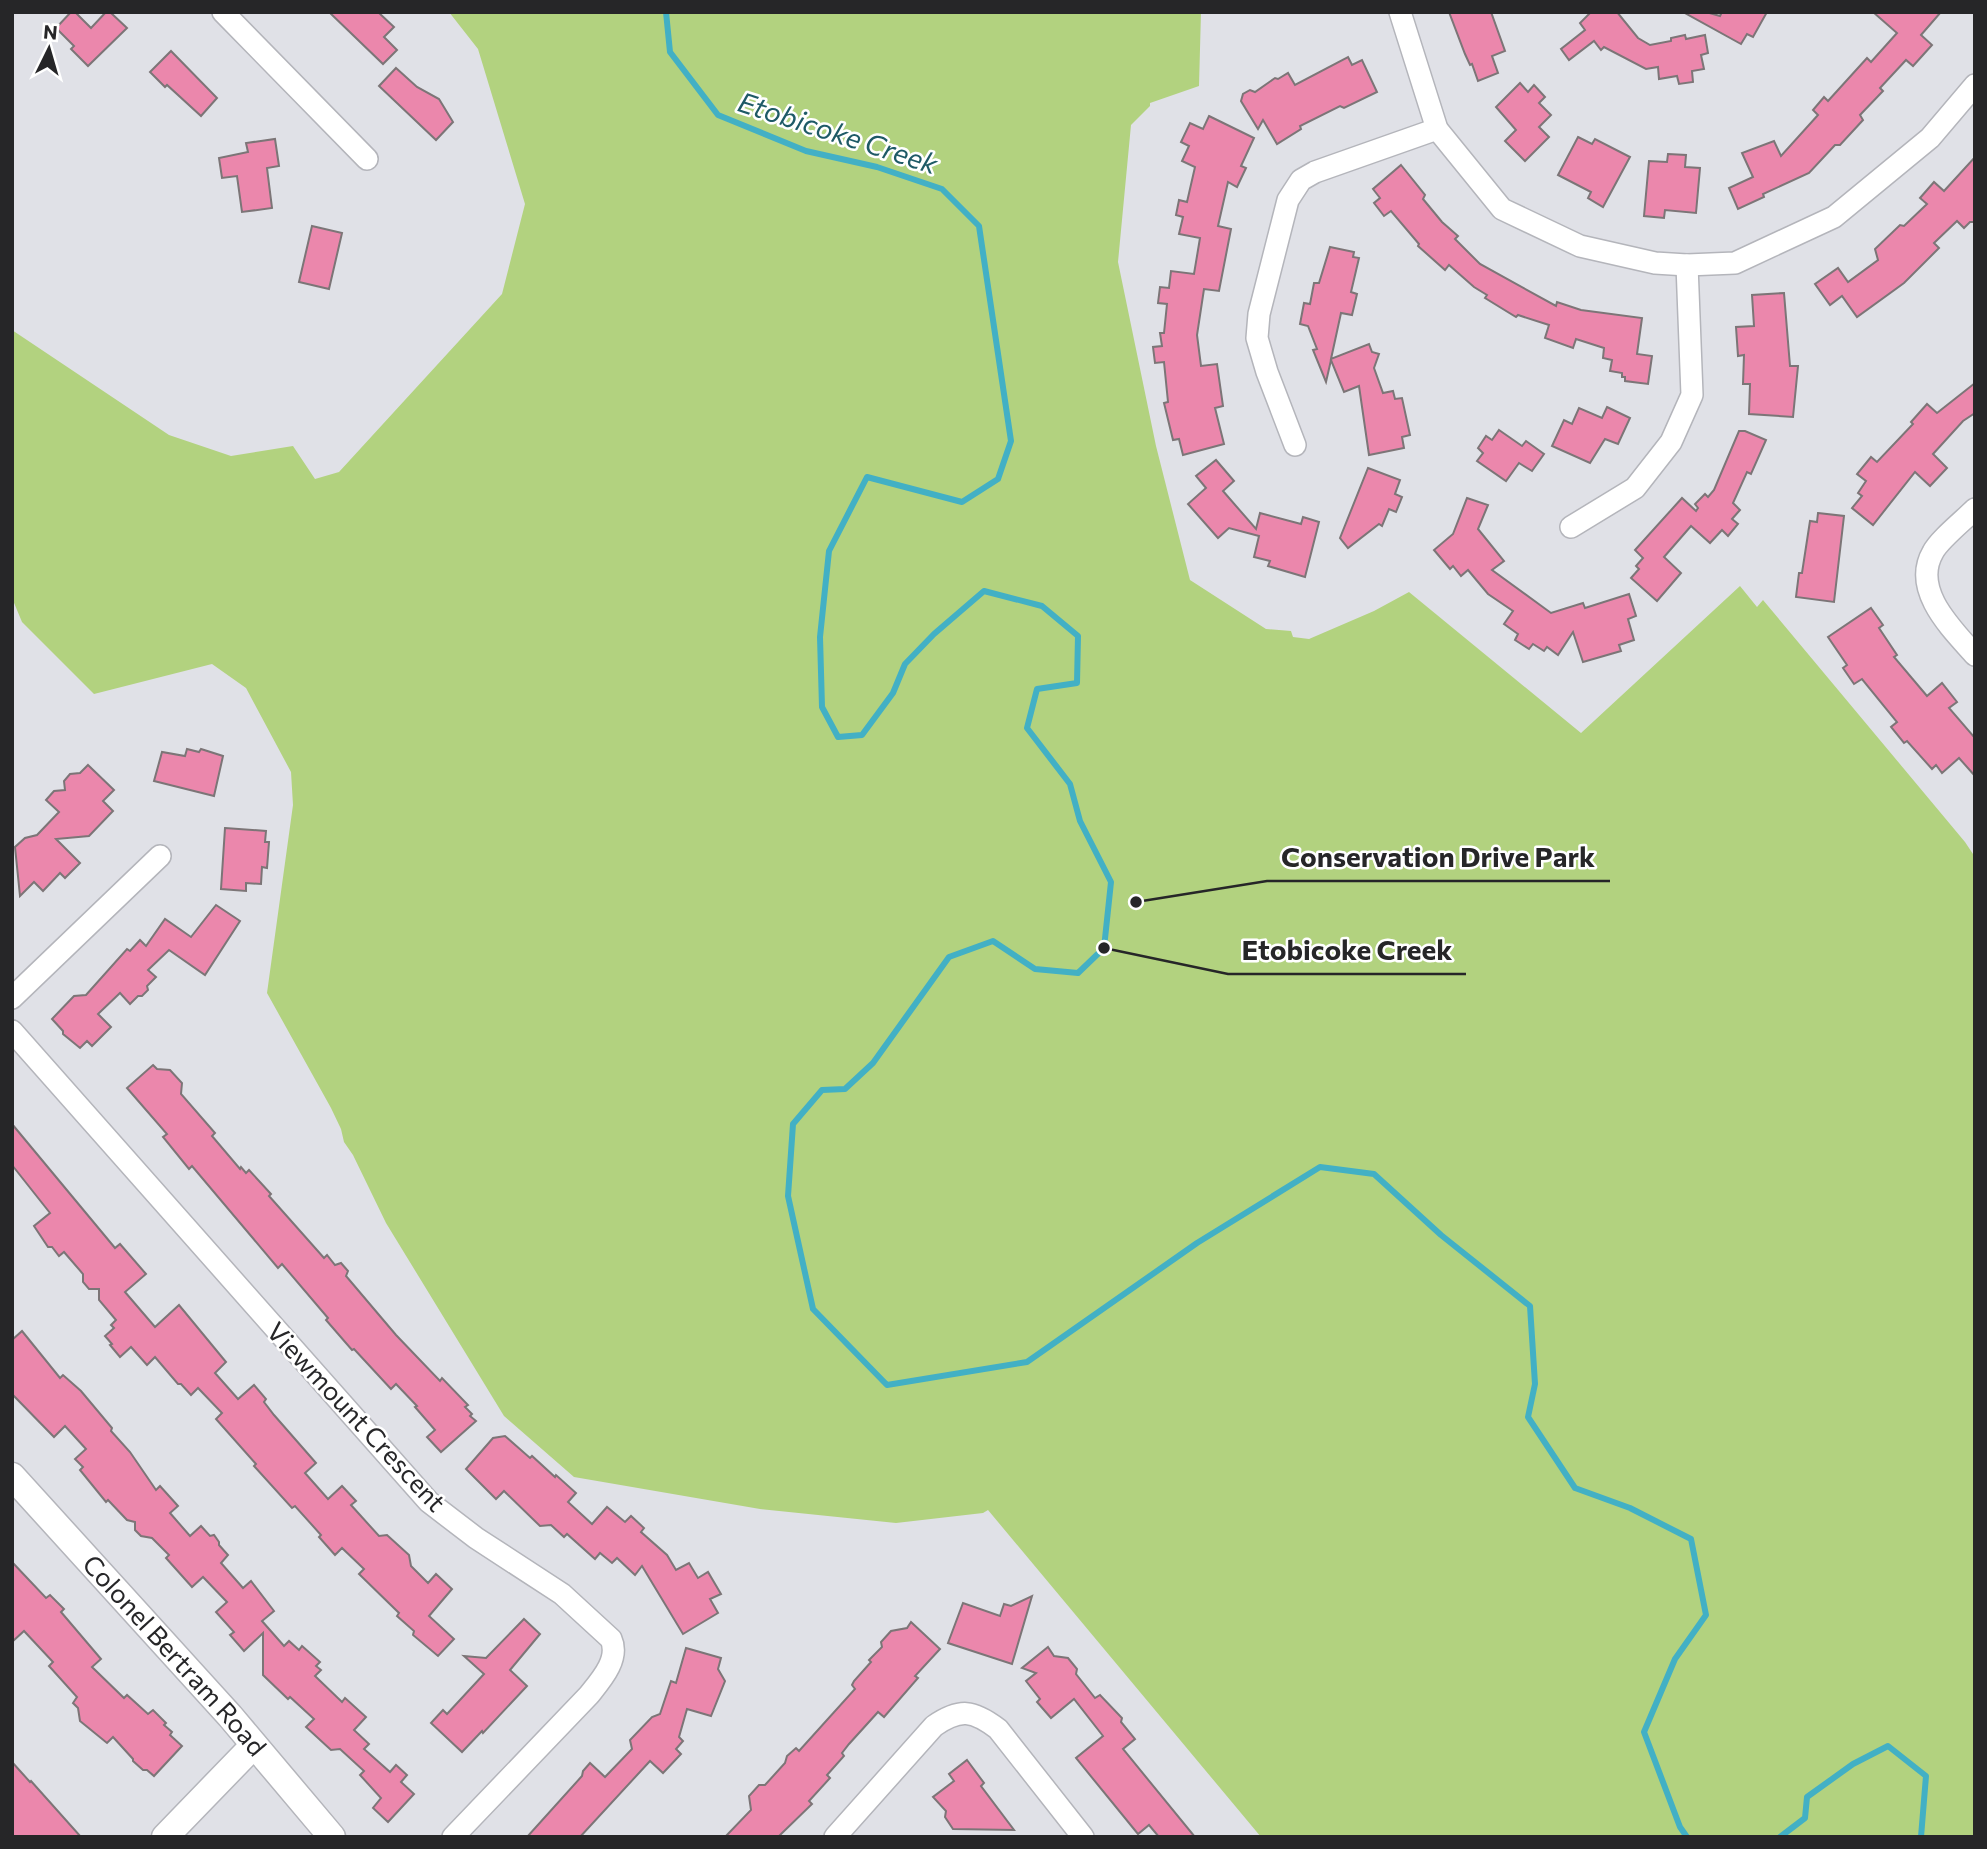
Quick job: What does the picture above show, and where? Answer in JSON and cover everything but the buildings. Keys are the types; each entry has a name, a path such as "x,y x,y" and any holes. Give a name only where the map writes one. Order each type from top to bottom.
{"street":[{"path":"223,12 367,159"},
{"path":"1400,12 1437,129 1502,209 1580,246 1655,263 1735,263 1833,217 1930,138 1975,85"},
{"path":"1295,444 1266,372 1257,338 1259,314 1288,200 1301,180 1315,172 1437,129"},
{"path":"1572,527 1635,488 1671,442 1692,395 1687,265"},
{"path":"1975,509 1932,552 1926,578 1936,610 1975,655"},
{"path":"12,998 160,856"},
{"name":"Viewmount Crescent","path":"12,1031 429,1502 475,1538 562,1594 611,1639 615,1647 613,1657 606,1673 589,1695 453,1837"},
{"name":"Colonel Bertram Road","path":"12,1476 221,1706 332,1837"},
{"path":"835,1837 934,1726 951,1714 980,1715 998,1729 1083,1837"},
{"path":"165,1837 254,1745"}],"green space":[{"path":"449,12 1201,12 1199,86 1150,103 1131,125 1118,262 1156,446 1190,580 1266,629 1291,631 1293,637 1309,639 1374,611 1409,592 1581,733 1740,586 1757,607 1763,600 1975,857 1975,1837 1261,1837 988,1510 983,1513 896,1523 760,1509 574,1477 504,1416 386,1223 344,1142 331,1108 267,993 293,805 291,772 246,688 212,664 94,694 22,622 12,598 12,330 169,435 231,456 293,446 315,479 339,472 502,294 525,204 478,49"}],"waterway":[{"name":"Etobicoke Creek","path":"666,12 670,52 718,115 806,151 877,167 942,189 979,226 1011,441 998,479 962,502 867,477 829,551 820,637 822,707 838,737 862,735 893,693 905,664 934,634 984,591 1042,606 1078,636 1077,683 1037,689 1027,728 1070,784 1080,821 1111,882 1104,948 1078,973 1035,969 993,941 949,957 873,1063 845,1089 822,1090 793,1124 788,1196 813,1309 887,1385 1027,1362 1197,1243 1320,1167 1374,1174 1441,1235 1530,1306 1535,1384 1528,1417 1575,1488 1630,1508 1691,1539 1706,1615 1675,1659 1644,1732 1680,1827 1687,1837"},
{"name":"Etobicoke Creek","path":"1780,1837 1805,1818 1807,1797 1853,1764 1888,1746 1926,1776 1921,1837"}],"place":[{"name":"Conservation Drive Park","path":"1136,902"},
{"name":"Etobicoke Creek","path":"1104,948"}]}
